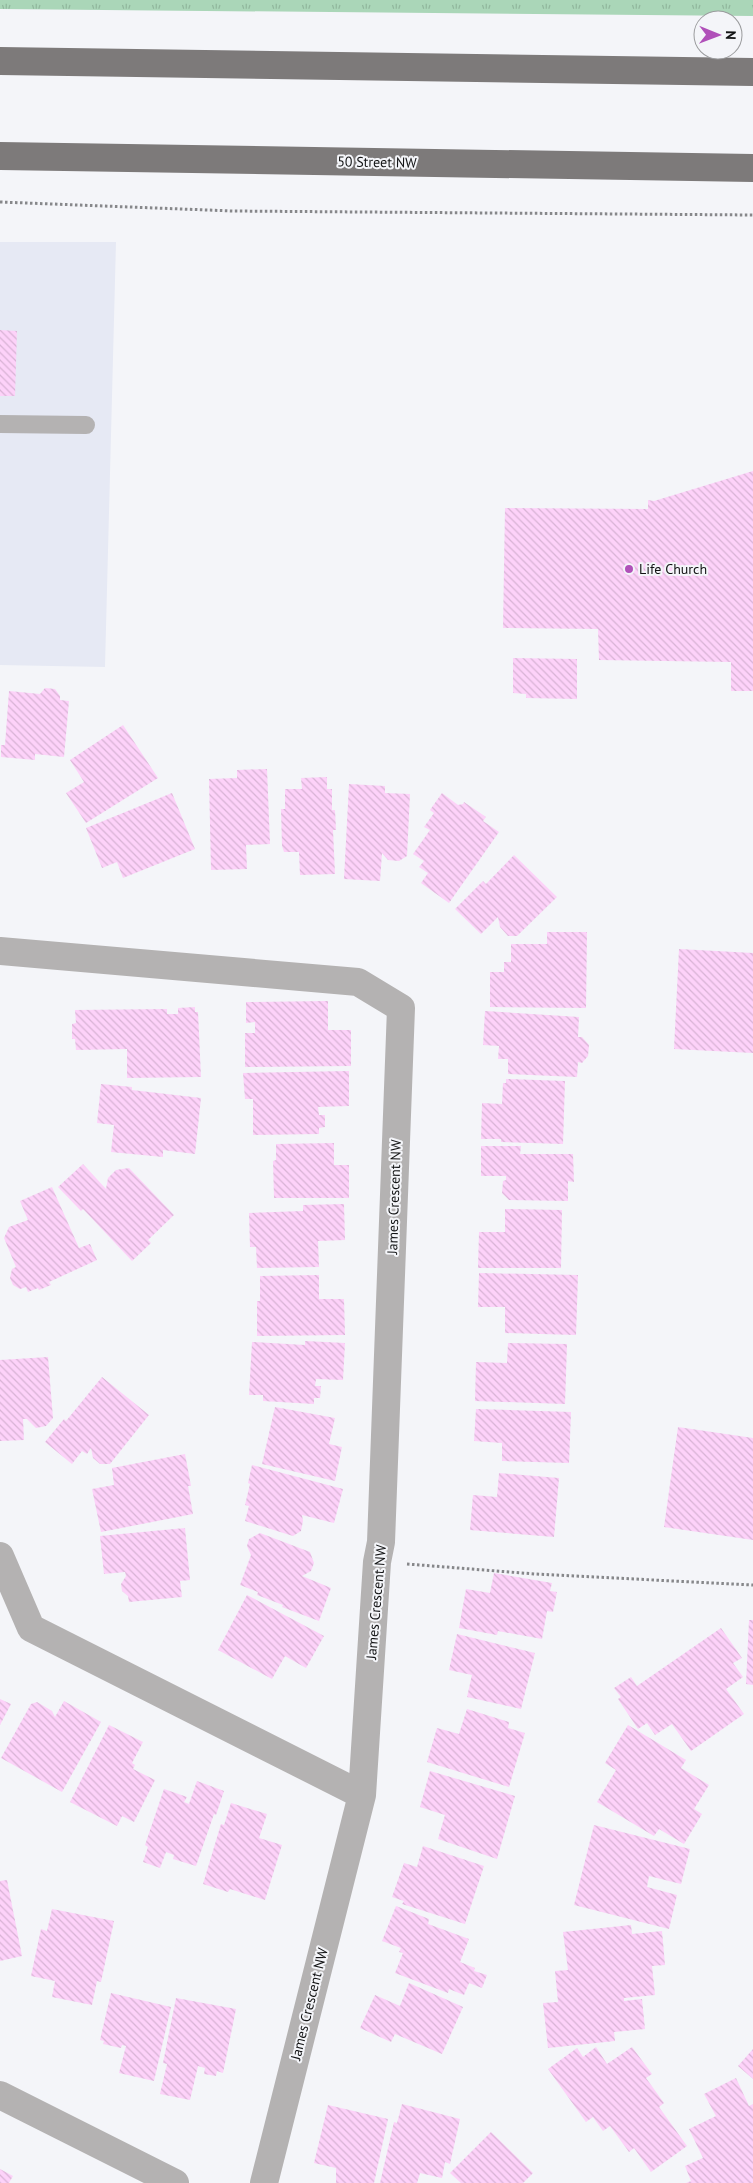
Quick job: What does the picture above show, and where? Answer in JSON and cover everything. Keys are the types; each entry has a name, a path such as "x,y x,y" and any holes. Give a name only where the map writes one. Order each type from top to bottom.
{"main road":[{"path":"0,61 753,72"},
{"name":"50 Street NW","path":"0,156 753,168"}],"street":[{"name":"James Crescent NW","path":"0,951 358,982 401,1008 381,1542 377,1562 362,1795 264,2183"},
{"path":"0,1556 31,1628 362,1795"},
{"path":"0,2095 176,2183"}],"lane":[{"path":"0,424 86,425"}],"path":[{"path":"0,202 233,211 753,214"},
{"path":"377,1562 535,1574 753,1585"}],"shaded area":[{"path":"0,242 116,242 105,667 0,665"}],"green space":[{"path":"0,0 753,0 753,16 743,16 743,10 693,10 693,15 0,9"}],"building":[{"path":"0,330 17,331 15,396 0,396"},
{"name":"Life Church","path":"753,471 753,691 731,691 731,662 599,660 598,629 503,628 505,508 648,509 648,500 654,501"},
{"path":"513,658 577,659 577,699 526,698 526,694 513,693"},
{"path":"45,688 55,689 60,696 60,700 69,701 64,757 35,754 35,760 1,757 1,745 5,745 9,691 40,694"},
{"path":"123,725 158,778 86,823 66,793 84,782 70,760"},
{"path":"267,769 270,844 246,845 247,869 211,870 209,779 237,778 237,770"},
{"path":"327,777 327,789 332,789 332,810 335,810 336,830 333,830 335,874 300,875 299,852 284,852 282,846 281,809 285,809 285,789 302,789 301,778"},
{"path":"349,784 385,786 385,793 410,794 407,856 399,861 388,860 382,853 380,881 344,879"},
{"path":"172,793 195,849 123,878 117,862 102,868 86,828"},
{"path":"442,793 458,805 464,802 486,817 483,821 499,832 449,903 421,883 428,873 419,867 424,861 413,854 430,830 424,827 434,813 430,810"},
{"path":"514,855 557,897 517,936 508,936 500,927 498,917 481,934 455,909 483,881 486,884"},
{"path":"547,932 587,932 586,1008 490,1007 490,972 504,972 504,962 511,962 511,944 547,944"},
{"path":"679,949 753,953 753,1053 674,1049"},
{"path":"328,1001 328,1030 351,1030 351,1066 245,1067 245,1033 255,1033 255,1022 246,1023 246,1002"},
{"path":"195,1007 195,1012 198,1012 201,1077 127,1078 127,1049 76,1050 75,1039 72,1039 72,1024 76,1023 75,1010 167,1009 167,1014 178,1014 178,1008"},
{"path":"485,1011 579,1017 578,1037 582,1037 589,1045 588,1056 582,1063 578,1062 577,1077 508,1074 508,1059 498,1059 499,1046 483,1045"},
{"path":"349,1071 349,1106 318,1107 319,1115 325,1115 325,1127 319,1128 319,1134 253,1135 253,1099 245,1099 243,1073"},
{"path":"506,1079 565,1081 563,1144 501,1142 501,1139 481,1139 482,1103 502,1104 503,1083 506,1083"},
{"path":"101,1084 132,1087 132,1090 201,1098 195,1154 163,1150 163,1157 111,1152 114,1125 97,1123"},
{"path":"334,1143 334,1165 349,1165 349,1198 274,1198 273,1161 276,1160 276,1144"},
{"path":"481,1146 521,1146 520,1154 573,1154 574,1182 568,1181 568,1201 509,1200 502,1193 503,1181 506,1180 506,1176 481,1176"},
{"path":"83,1164 106,1189 108,1178 116,1170 129,1168 174,1215 148,1240 151,1243 132,1261 83,1209 81,1211 58,1187"},
{"path":"52,1187 79,1248 90,1244 97,1260 49,1282 51,1285 28,1292 26,1287 20,1289 13,1285 10,1278 12,1269 16,1267 4,1238 9,1227 28,1220 20,1201"},
{"path":"344,1204 345,1240 318,1241 319,1267 257,1268 256,1247 250,1247 249,1213 303,1211 303,1205"},
{"path":"505,1209 562,1210 561,1268 478,1268 479,1232 505,1232"},
{"path":"479,1273 578,1275 576,1335 505,1333 505,1307 478,1307"},
{"path":"319,1275 319,1299 344,1299 345,1335 257,1336 257,1301 260,1301 260,1276"},
{"path":"305,1341 345,1343 343,1380 316,1379 315,1386 321,1386 320,1398 314,1398 314,1404 263,1401 263,1395 249,1395 252,1342 305,1345"},
{"path":"508,1343 567,1344 565,1404 475,1401 476,1362 507,1363"},
{"path":"48,1357 53,1418 46,1426 36,1428 27,1419 23,1419 24,1440 0,1441 0,1360"},
{"path":"102,1377 149,1415 110,1464 100,1464 93,1458 91,1448 87,1454 82,1451 72,1464 45,1442 64,1419 66,1421"},
{"path":"275,1407 335,1418 329,1444 342,1447 335,1481 262,1464"},
{"path":"476,1409 571,1412 569,1463 502,1461 502,1443 474,1441"},
{"path":"678,1427 753,1438 753,1540 664,1527"},
{"path":"185,1454 191,1486 188,1486 193,1514 101,1532 92,1489 114,1485 112,1468"},
{"path":"252,1465 343,1489 334,1523 302,1515 301,1531 293,1536 245,1521 249,1506 245,1505"},
{"path":"499,1473 559,1478 554,1537 470,1530 473,1495 497,1497"},
{"path":"185,1528 190,1580 180,1581 182,1597 129,1602 128,1596 122,1591 121,1584 126,1576 125,1572 104,1574 100,1536"},
{"path":"260,1533 310,1552 314,1563 311,1571 302,1576 331,1588 319,1621 282,1607 283,1605 257,1595 258,1592 240,1585 251,1555 247,1546 249,1539"},
{"path":"494,1573 552,1583 550,1591 557,1592 553,1612 547,1611 542,1639 498,1631 497,1635 459,1628 466,1589 490,1593"},
{"path":"247,1595 324,1636 306,1668 285,1656 272,1679 218,1650"},
{"path":"749,1620 753,1620 753,1685 746,1684"},
{"path":"721,1628 742,1658 733,1663 743,1677 726,1689 744,1714 691,1751 672,1724 655,1735 647,1723 638,1729 618,1699 621,1697 614,1688 631,1677 637,1686"},
{"path":"457,1634 535,1653 521,1709 467,1697 472,1675 449,1670"},
{"path":"0,1699 11,1704 0,1725"},
{"path":"64,1701 101,1722 62,1792 1,1758 31,1704 37,1702 52,1711 55,1717"},
{"path":"467,1709 509,1722 508,1728 525,1733 509,1787 427,1762 437,1728 459,1734"},
{"path":"109,1725 143,1742 132,1763 135,1765 133,1769 155,1780 134,1822 122,1816 117,1826 70,1802"},
{"path":"628,1725 686,1760 681,1768 709,1785 694,1809 702,1814 684,1844 659,1829 654,1836 597,1802 616,1770 605,1763"},
{"path":"430,1771 515,1796 497,1859 438,1839 445,1815 420,1807"},
{"path":"197,1781 224,1791 196,1866 173,1859 174,1855 166,1852 160,1868 143,1862 148,1847 145,1845 164,1789 187,1797 184,1802 189,1804"},
{"path":"231,1803 267,1814 259,1838 282,1845 265,1900 230,1889 228,1892 203,1884 221,1824 224,1825"},
{"path":"594,1825 690,1849 681,1884 649,1876 647,1887 677,1895 669,1929 574,1905"},
{"path":"423,1846 484,1866 465,1924 402,1904 404,1901 392,1897 404,1863 417,1867"},
{"path":"7,1880 22,1956 0,1961 0,1881"},
{"path":"396,1906 429,1919 428,1924 469,1939 460,1962 475,1968 474,1971 487,1975 482,1988 469,1983 464,1995 449,1989 448,1993 395,1973 403,1953 399,1952 401,1948 382,1941"},
{"path":"52,1909 114,1921 101,1982 97,1981 92,2005 52,1997 55,1981 31,1976 41,1929 47,1931"},
{"path":"631,1925 632,1934 662,1931 665,1965 652,1966 655,1995 624,1998 624,2001 642,1999 645,2029 614,2032 615,2041 548,2048 543,2003 558,2002 555,1971 568,1970 563,1932"},
{"path":"409,1983 463,2007 442,2054 395,2034 391,2042 360,2028 375,1995 400,2006"},
{"path":"111,1993 171,2007 154,2081 119,2073 126,2046 122,2045 121,2048 103,2044 104,2041 100,2040"},
{"path":"176,1998 236,2009 223,2073 217,2071 216,2076 204,2074 205,2068 198,2066 190,2100 160,2094 167,2064 163,2063"},
{"path":"596,2047 607,2064 632,2047 652,2074 646,2078 664,2103 659,2107 687,2146 651,2172 634,2148 629,2152 610,2126 603,2131 593,2117 586,2122 548,2069 577,2048 583,2057"},
{"path":"753,2049 753,2079 738,2066"},
{"path":"736,2078 749,2106 753,2104 753,2183 686,2183 691,2181 685,2166 703,2158 689,2129 716,2116 704,2094"},
{"path":"402,2104 460,2119 450,2164 445,2162 442,2178 420,2173 417,2183 380,2183 394,2122 397,2123"},
{"path":"328,2105 388,2119 374,2183 336,2183 336,2168 314,2163"},
{"path":"491,2132 533,2173 523,2183 461,2183 450,2173"},
{"path":"0,2169 13,2176 9,2183 0,2183"}],"place":[{"name":"Life Church","path":"629,569"}]}
